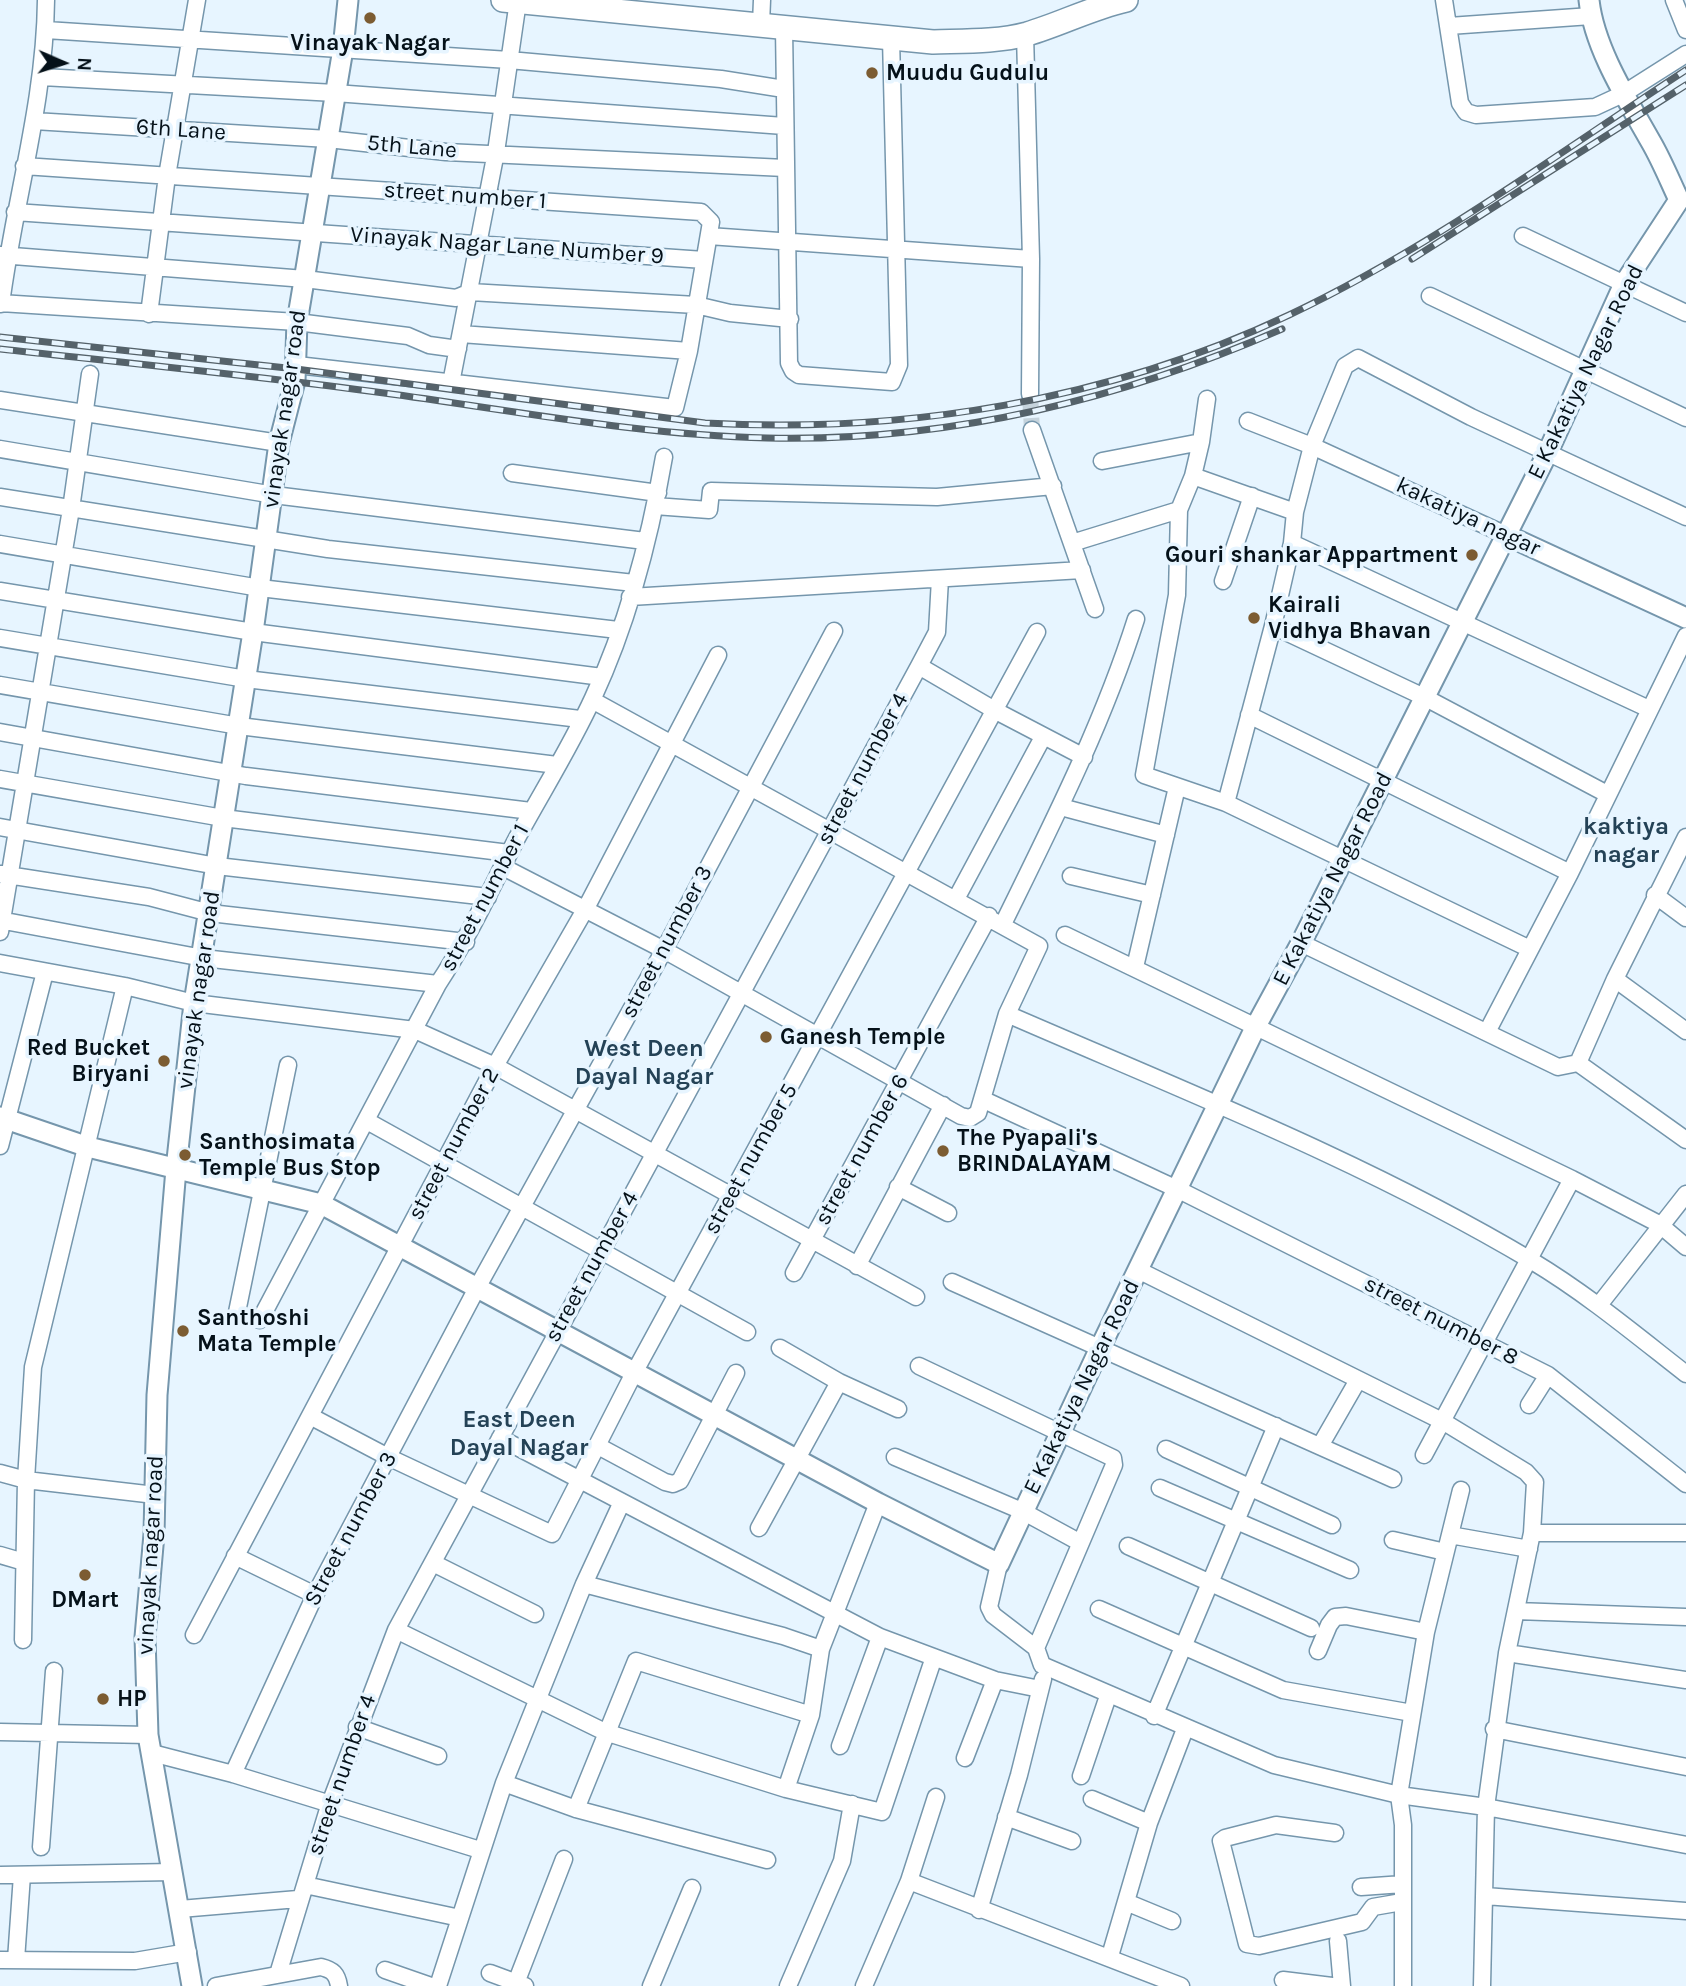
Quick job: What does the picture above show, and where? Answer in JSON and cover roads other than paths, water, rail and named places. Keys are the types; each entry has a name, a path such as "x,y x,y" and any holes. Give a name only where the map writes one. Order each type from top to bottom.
{"main road":[{"path":"503,0 891,38 974,41 1025,34 1100,3 1126,0"}],"street":[{"path":"46,0 42,78 4,256 1,304 297,322 408,336 429,345 459,342 688,351"},
{"path":"149,314 167,176 197,0"},
{"name":"vinayak nagar road","path":"192,1986 150,1744 145,1637 155,1495 157,1395 176,1169 194,1003 260,588 279,443 297,365 297,322 343,49 348,0"},
{"path":"761,24 762,0"},
{"path":"1444,0 1460,103 1466,112 1476,115 1583,109 1623,94 1686,54"},
{"path":"1674,0 1686,30"},
{"path":"451,383 496,152 518,1"},
{"path":"1449,26 1590,8 1623,94 1684,202"},
{"path":"784,28 789,363 799,375 891,382 899,365 891,38"},
{"path":"46,30 509,60 721,79 784,89"},
{"path":"1025,34 1031,259 1030,394"},
{"path":"42,78 182,83 784,125"},
{"name":"6th Lane","path":"34,121 328,139"},
{"name":"5th Lane","path":"328,139 446,152 496,152 785,168"},
{"name":"street number 1","path":"24,166 701,212 711,222 709,236"},
{"name":"E Kakatiya Nagar Road","path":"999,1564 1256,1026 1383,782 1548,452 1624,284 1684,202"},
{"name":"Vinayak Nagar Lane Number 9","path":"15,212 704,260"},
{"path":"297,365 675,408 709,236 897,247 1031,259"},
{"path":"1523,236 1686,313"},
{"path":"4,256 305,279 456,298 470,292 696,305 730,313 790,319"},
{"path":"1430,296 1584,372 1686,418"},
{"path":"1226,803 1273,626 1311,446 1345,366 1358,358 1471,417 1686,517"},
{"path":"90,374 26,784 18,831 5,875 1,925 203,958 438,984"},
{"path":"1207,399 1194,476 1180,510 1177,595 1144,775 1226,803 1530,949"},
{"path":"0,400 83,415 279,443"},
{"name":"kakatiya nagar","path":"1248,421 1311,446 1686,618"},
{"path":"1032,430 1095,609"},
{"path":"1102,461 1201,442"},
{"path":"0,449 274,495 645,541"},
{"name":"street number 1","path":"260,1320 438,984 466,942 531,811 592,700 632,590 656,500 664,457"},
{"path":"512,474 709,510 711,491 937,497 1052,486"},
{"path":"1194,476 1295,512"},
{"path":"1223,581 1252,496"},
{"path":"0,497 266,539 632,590 940,579 1082,570"},
{"path":"1072,543 1180,510"},
{"path":"1292,542 1341,568 1463,621 1649,709"},
{"path":"0,544 260,588 618,630"},
{"name":"street number 4","path":"286,1977 301,1892 329,1805 396,1630 937,632 940,579"},
{"path":"0,591 253,632 601,677"},
{"name":"street number 6","path":"794,1273 900,1080 1061,807 1113,690 1136,620"},
{"path":"1273,626 1424,698 1607,794"},
{"name":"street number 3","path":"477,1288 664,950 834,631"},
{"name":"street number 5","path":"470,1494 552,1534 634,1373 820,1036 1037,632"},
{"path":"1487,1032 1570,873 1686,636"},
{"path":"0,638 246,679 580,719"},
{"name":"street number 2","path":"194,1635 495,1066 586,908 718,655"},
{"path":"919,666 996,712 1084,757"},
{"path":"0,685 239,726 557,765"},
{"path":"0,779 223,818 506,860 586,908 943,1105 970,1118 978,1113 984,1100 1007,1014 1039,946 996,920 906,875 671,746 592,700"},
{"path":"1250,715 1570,873"},
{"path":"0,732 231,773 531,811"},
{"path":"956,899 1043,737"},
{"path":"1135,967 1177,787"},
{"path":"1061,807 1166,835"},
{"path":"0,827 217,866 488,897"},
{"path":"1578,1063 1655,895 1686,837"},
{"path":"5,875 149,897 210,913 466,942"},
{"path":"1070,876 1152,895"},
{"path":"1655,895 1686,918"},
{"path":"1065,935 1572,1180 1659,1224 1686,1247"},
{"path":"1301,943 1559,1067 1578,1063 1686,1140"},
{"path":"0,963 125,986 194,1003 415,1030 495,1066 915,1297"},
{"path":"0,1146 3,1118 45,972"},
{"path":"1615,979 1686,1031"},
{"path":"23,1640 26,1480 33,1367 125,986"},
{"path":"1007,1014 1346,1162 1531,1261 1599,1305 1686,1374"},
{"path":"236,1317 288,1065"},
{"name":"street number 8","path":"984,1100 1177,1189 1548,1375 1686,1484"},
{"path":"857,1266 943,1105"},
{"path":"3,1118 88,1147 321,1204 878,1503 999,1564 989,1607 993,1615 1036,1648 1040,1662 1047,1668 1154,1716 1274,1765 1399,1795 1486,1807 1686,1845"},
{"path":"367,1121 747,1332"},
{"path":"1424,1455 1531,1261 1572,1180"},
{"path":"898,1187 948,1213"},
{"path":"1599,1305 1659,1224 1686,1194"},
{"path":"1138,1270 1444,1422 1526,1472 1535,1482 1530,1541 1494,1729 1486,1807 1482,1986"},
{"path":"952,1282 1099,1350 1393,1479"},
{"name":"Street number 3","path":"233,1774 315,1595 477,1288"},
{"path":"780,1349 839,1382 898,1409"},
{"path":"919,1366 1062,1431 1113,1458 1114,1465 1036,1648"},
{"path":"598,1446 673,1484 680,1481 736,1373"},
{"path":"1529,1405 1548,1375"},
{"path":"1320,1446 1358,1380"},
{"path":"759,1528 839,1382"},
{"path":"310,1416 388,1457 470,1494"},
{"path":"1154,1716 1276,1426"},
{"path":"500,1438 621,1504 880,1637 995,1680 1040,1689"},
{"path":"1166,1449 1253,1486 1332,1525"},
{"path":"895,1457 1022,1511 1079,1542"},
{"path":"0,1473 26,1480 155,1495"},
{"path":"1160,1488 1350,1570"},
{"path":"1403,1986 1403,1825 1399,1795 1426,1632 1461,1490"},
{"path":"786,1789 811,1715 821,1650 878,1503"},
{"path":"438,1986 480,1850 504,1783 584,1584 621,1504"},
{"path":"1450,1535 1530,1541 1686,1533"},
{"path":"1393,1540 1445,1552"},
{"path":"1128,1546 1311,1628"},
{"path":"0,1555 24,1562"},
{"path":"235,1556 315,1595"},
{"path":"433,1563 535,1614"},
{"path":"584,1584 783,1636 821,1650"},
{"path":"1099,1609 1283,1690 1412,1713"},
{"path":"1516,1611 1686,1617"},
{"path":"1318,1651 1335,1616 1426,1632"},
{"path":"396,1630 606,1732 786,1789 882,1812 934,1657"},
{"path":"840,1746 880,1637"},
{"path":"1507,1653 1686,1680"},
{"path":"576,1809 636,1661 811,1715"},
{"path":"979,1909 1019,1775 1047,1668"},
{"path":"41,1847 54,1671"},
{"path":"965,1758 995,1680"},
{"path":"1081,1776 1108,1696"},
{"path":"358,1727 438,1756"},
{"path":"1110,1956 1149,1822 1185,1729"},
{"path":"1494,1729 1686,1767"},
{"path":"0,1732 150,1744 329,1805 480,1850"},
{"path":"504,1783 576,1809 767,1860"},
{"path":"864,1986 909,1881 936,1797"},
{"path":"1092,1799 1149,1822"},
{"path":"788,1986 842,1861 852,1804"},
{"path":"1006,1817 1072,1841"},
{"path":"1335,1833 1276,1825 1225,1838 1221,1842 1248,1944 1259,1946 1362,1922 1373,1907 1402,1902"},
{"path":"489,1973 521,1984 564,1859"},
{"path":"0,1875 173,1872"},
{"path":"22,1875 8,1960 135,1961 188,1952"},
{"path":"909,1881 1110,1956 1181,1986"},
{"path":"1361,1886 1403,1884"},
{"path":"651,1986 692,1888"},
{"path":"180,1909 301,1892 460,1918"},
{"path":"1485,1896 1686,1911"},
{"path":"1126,1902 1172,1921"},
{"path":"1338,1941 1342,1986"},
{"path":"216,1986 286,1977 321,1967 330,1969 337,1976 339,1986"},
{"path":"385,1970 431,1986"},
{"path":"1283,1980 1332,1986"}],"tunnel":[{"path":"1030,394 1032,430"}],"railway":[{"path":"0,337 296,369 705,423 855,423 1004,405 1077,390 1149,370 1220,345 1289,315 1341,289 1442,231 1686,70"},
{"path":"1412,259 1686,85"},
{"path":"0,349 336,387 671,432 767,438 834,437 900,433 1031,412 1158,377 1282,329"}],"place":[{"name":"Vinayak Nagar","path":"370,18"},
{"name":"Muudu Gudulu","path":"872,73"},
{"name":"Gouri shankar Appartment","path":"1472,555"},
{"name":"Kairali Vidhya Bhavan","path":"1254,618"},
{"name":"Ganesh Temple","path":"766,1037"},
{"name":"Red Bucket Biryani","path":"164,1061"},
{"name":"The Pyapali's BRINDALAYAM","path":"943,1151"},
{"name":"Santhosimata Temple Bus Stop","path":"185,1155"},
{"name":"Santhoshi Mata Temple","path":"183,1331"},
{"name":"DMart","path":"85,1575"},
{"name":"HP","path":"103,1699"}],"district":[{"name":"kaktiya nagar","path":"1626,841"},
{"name":"West Deen Dayal Nagar","path":"644,1063"},
{"name":"East Deen Dayal Nagar","path":"519,1434"}]}
